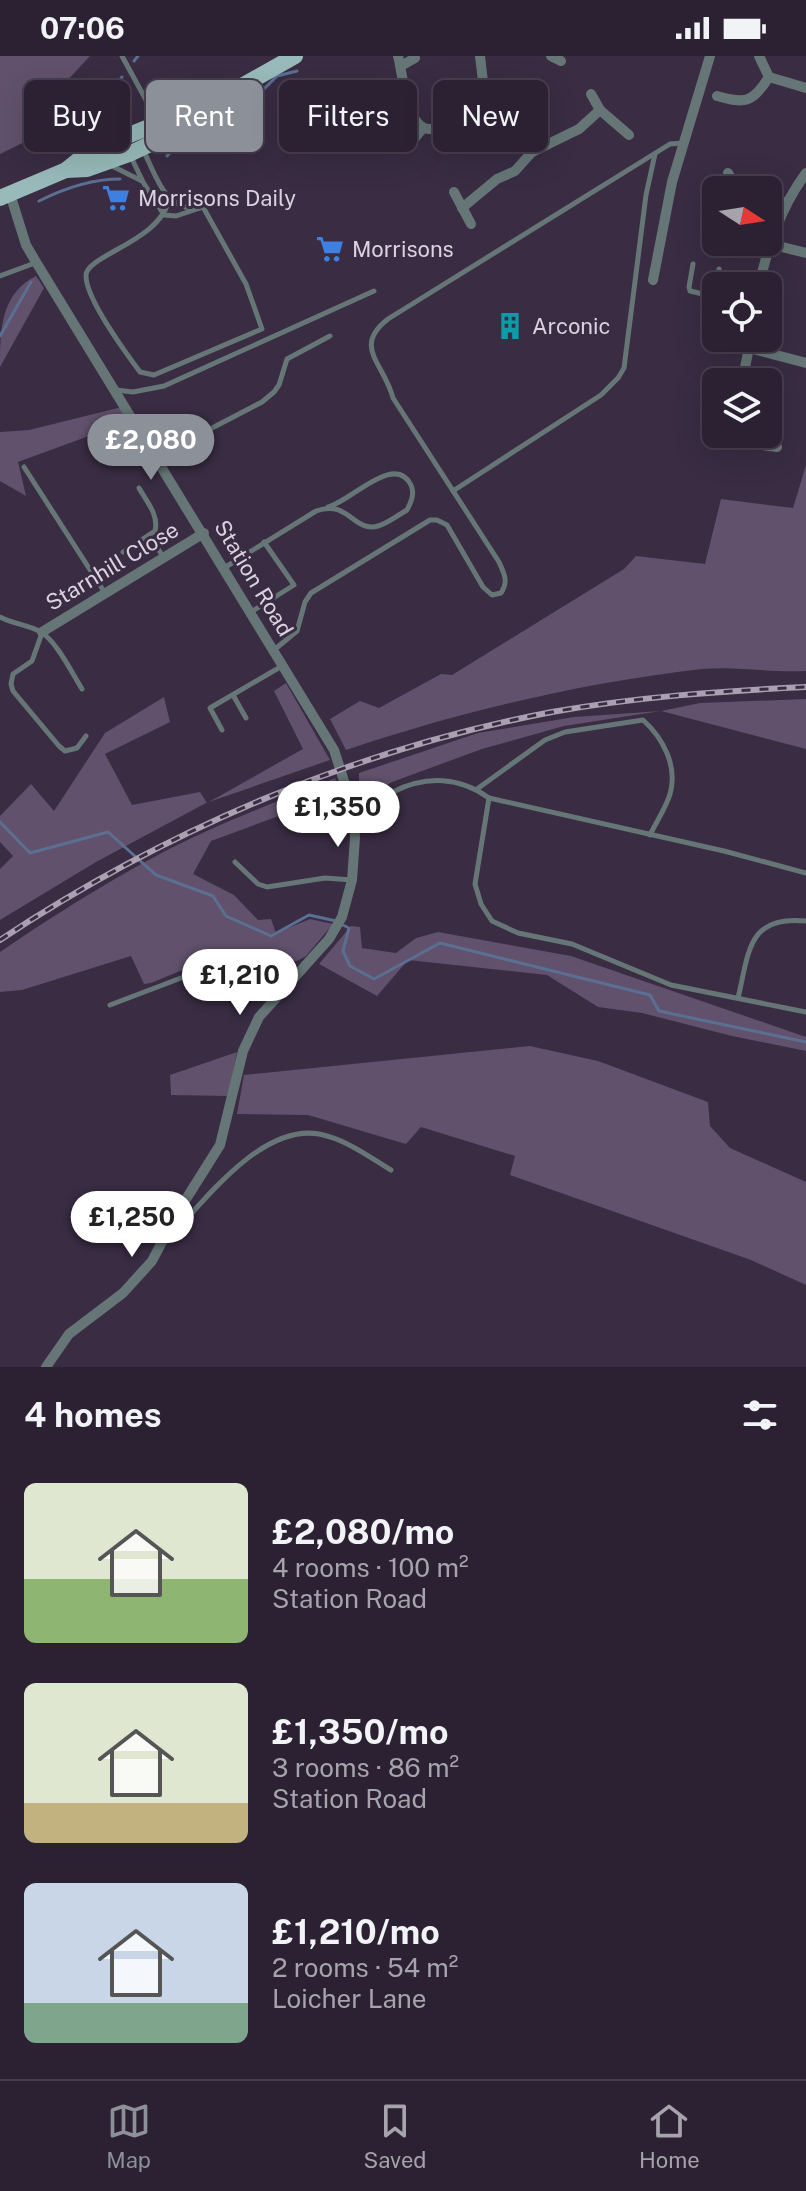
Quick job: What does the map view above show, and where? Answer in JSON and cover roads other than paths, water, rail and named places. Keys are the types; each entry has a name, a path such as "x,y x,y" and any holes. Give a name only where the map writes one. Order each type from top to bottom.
{"main road":[{"path":"253,80 295,56"},
{"path":"5,196 66,170 81,158 146,137"},
{"path":"66,170 87,169 102,163 132,143"}],"street":[{"path":"480,56 482,80"},
{"path":"653,280 666,209 710,56"},
{"path":"759,56 769,77 806,88"},
{"path":"415,58 400,61 401,78 410,106 423,128"},
{"path":"717,96 745,101 752,98 769,77"},
{"path":"591,94 600,110 629,135"},
{"path":"548,144 579,129 600,110"},
{"path":"423,128 433,128"},
{"path":"417,136 423,128"},
{"path":"462,208 497,179 515,171 532,152"},
{"path":"782,211 806,173"},
{"path":"454,192 471,224"},
{"name":"Station Road","path":"5,196 36,262 334,750 353,809 355,838 352,880 342,917 336,929 268,1004 255,1025 240,1061 220,1145 140,1278 69,1334 46,1367"},
{"path":"782,247 806,253"},
{"path":"775,352 806,363"},
{"name":"Starnhill Close","path":"42,632 204,533"}],"lane":[{"path":"122,56 146,99"},
{"path":"132,143 143,182 164,215"},
{"path":"132,143 169,199 182,207 203,207"},
{"path":"274,650 297,631 305,602 311,593 430,520 447,525 483,587 492,595 501,593 506,586 506,577 393,398 389,382 371,349 370,339 374,330 510,242 670,144 684,143"},
{"path":"453,491 601,395 618,378 624,368 630,336 644,210 656,153"},
{"path":"102,163 124,170 143,182"},
{"path":"169,199 164,215 142,236 94,262 86,277 100,313 140,372 154,375 262,329 246,284 203,207"},
{"path":"164,215 176,216 203,207"},
{"path":"0,276 36,262"},
{"path":"693,264 690,291 702,294"},
{"path":"115,390 133,392 164,386 374,291"},
{"path":"146,441 161,434 189,440 262,402 279,385 287,359 330,336"},
{"path":"24,467 105,593"},
{"path":"224,568 264,542 328,507 345,501 380,476 393,473 404,476 413,493 407,510 378,526 368,527 338,508 328,507"},
{"path":"123,552 155,531 157,520 139,488"},
{"path":"149,535 164,558"},
{"path":"251,612 294,585 264,542"},
{"path":"0,617 42,632 82,689"},
{"path":"42,632 32,661 10,679 13,691 65,751 77,748 86,736"},
{"path":"222,730 210,708 283,666"},
{"path":"233,695 246,718"},
{"path":"477,789 545,740 565,732 643,720 656,732 668,752 671,780 670,794 650,835"},
{"path":"353,809 367,809 401,788 431,781 457,781 489,798 806,873"},
{"path":"489,798 475,884 481,904 492,921 518,933 572,944 671,985 806,1012"},
{"path":"235,862 258,884 267,887 325,878 352,880"},
{"path":"738,998 750,945 759,930 786,919 806,921"},
{"path":"110,1005 231,959 256,959 292,979"},
{"path":"169,1228 184,1222 235,1169 291,1134 304,1132 338,1140 391,1170"}],"waterway":[{"path":"134,61 138,56"},
{"path":"167,156 175,147 255,98 277,76 297,71"},
{"path":"39,201 79,185 120,179"},
{"path":"0,336 31,282"},
{"path":"0,822 30,853 108,832 156,875 213,896 226,916 271,936 309,915 336,921"},
{"path":"343,925 349,928 343,951 350,966 374,979 440,943 650,995 659,1011 806,1042"}],"railway":[{"path":"0,940 63,900 196,829 335,771 406,748 479,728 615,702 806,687"}],"place":[{"name":"Morrisons Daily","path":"116,198"},
{"name":"Morrisons","path":"330,249"},
{"name":"Arconic","path":"510,326"}]}
